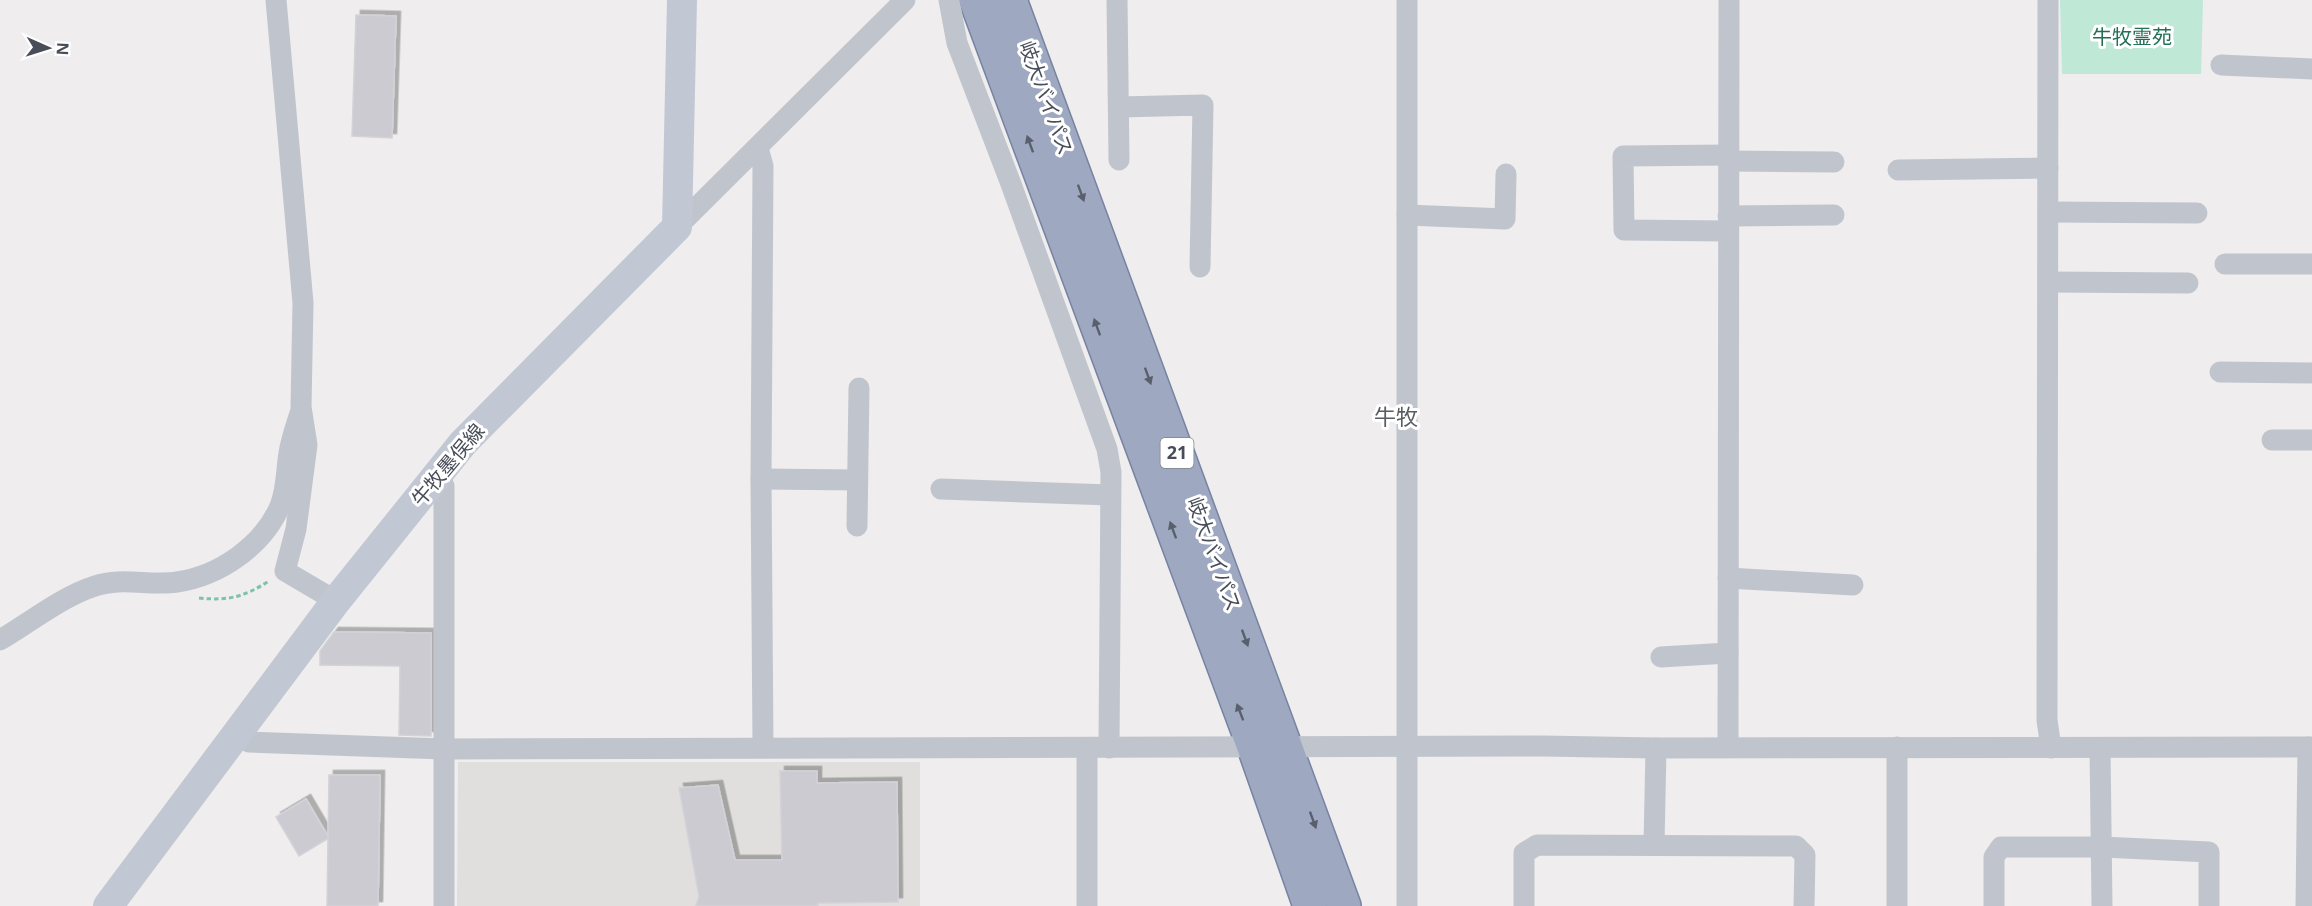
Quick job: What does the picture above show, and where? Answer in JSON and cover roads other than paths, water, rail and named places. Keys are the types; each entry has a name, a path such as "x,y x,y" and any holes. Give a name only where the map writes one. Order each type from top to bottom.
{"highway":[{"name":"岐大バイパス","path":"976,0 1254,747 1310,906"},
{"name":"岐大バイパス","path":"1010,0 1344,906"}],"main road":[{"path":"677,227 682,0"},
{"name":"牛牧墨俣線","path":"108,906 127,893 236,736 336,601 463,443 677,227"}],"street":[{"path":"276,0 303,303 301,407 307,445 296,529 285,571 336,601"},
{"path":"677,227 905,0"},
{"path":"949,0 957,43 1011,184 1107,450 1111,472 1109,748"},
{"path":"1117,0 1119,160"},
{"path":"1407,0 1407,906"},
{"path":"1728,747 1729,0"},
{"path":"2048,0 2048,720 2051,748"},
{"path":"2221,65 2312,69"},
{"path":"1119,107 1203,105 1200,267"},
{"path":"758,148 764,166 761,479 762,747"},
{"path":"1834,162 1623,156 1624,230 1834,215"},
{"path":"1898,170 2048,168"},
{"path":"1407,215 1505,219 1506,174"},
{"path":"2048,212 2197,213"},
{"path":"2225,264 2312,264"},
{"path":"2048,282 2188,283"},
{"path":"2220,372 2312,373"},
{"path":"857,526 859,388"},
{"path":"0,640 68,598 96,586 111,582 150,584 179,582 217,570 249,548 266,531 279,507 287,482 289,452 301,407"},
{"path":"2272,440 2312,440"},
{"path":"438,474 444,486 444,906"},
{"path":"761,479 857,480"},
{"path":"947,485 1110,495"},
{"path":"1728,578 1852,585"},
{"path":"1661,657 1728,654"},
{"path":"236,736 249,742 444,749 2310,747 2306,906"},
{"path":"1897,747 1897,906"},
{"path":"1087,748 1087,906"},
{"path":"1654,845 1656,748"},
{"path":"2100,748 2102,906"},
{"path":"1524,906 1524,853 1537,845 1796,846 1805,855 1804,906"},
{"path":"1994,906 1994,857 2001,847 2102,847 2209,852 2209,906"}],"district":[{"name":"牛牧","path":"1396,417"}],"park label":[{"name":"牛牧霊苑","path":"2132,37"}]}
